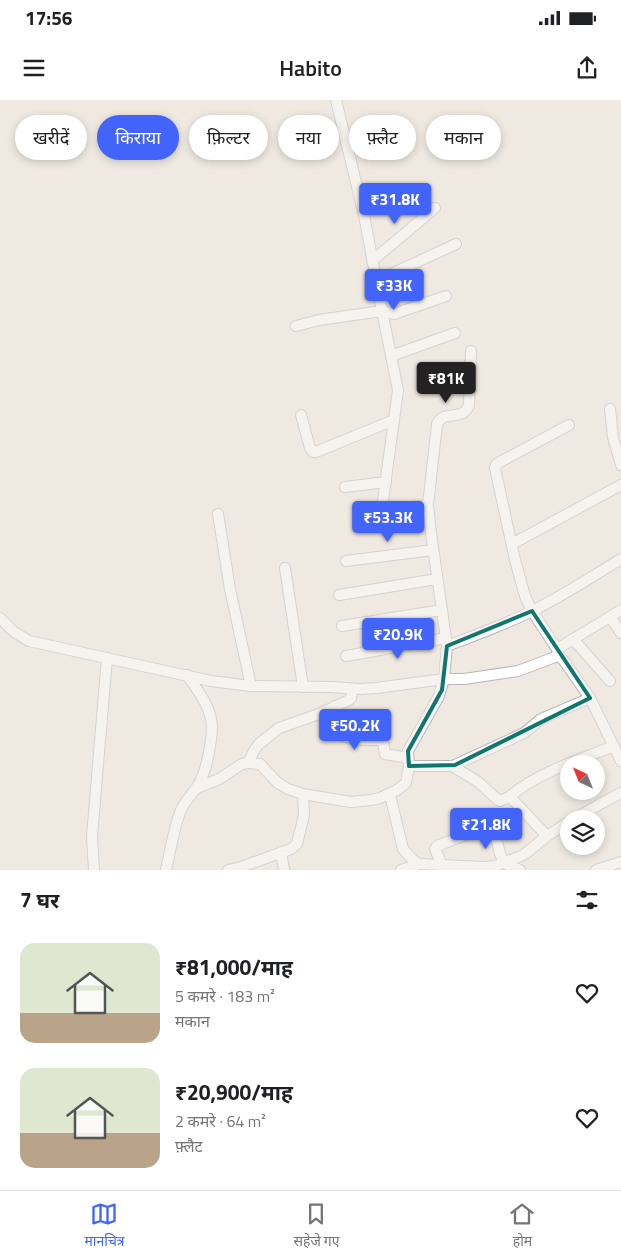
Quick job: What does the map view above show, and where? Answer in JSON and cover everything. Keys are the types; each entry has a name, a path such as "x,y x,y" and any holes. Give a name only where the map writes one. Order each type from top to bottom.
{"street":[{"path":"336,100 364,215 398,390 382,505 384,510 428,505"},
{"path":"372,261 435,208"},
{"path":"376,281 456,244"},
{"path":"296,326 319,320 382,312 398,313 446,296"},
{"path":"391,356 456,333"},
{"path":"197,788 218,779 248,762 260,764 282,787 304,794 351,802 371,800 390,794 405,785 408,780 408,751 439,696 444,679 446,642 428,505 436,424 441,418 466,412 469,405 471,351"},
{"path":"610,409 613,437 621,466"},
{"path":"301,415 310,448 313,452 394,420"},
{"path":"569,425 496,465 525,596 558,653 590,698 621,761"},
{"path":"345,486 386,482"},
{"path":"512,544 621,485"},
{"path":"218,514 230,589 251,686"},
{"path":"346,561 433,550"},
{"path":"346,656 446,642 490,630 532,611 621,559"},
{"path":"285,568 303,687"},
{"path":"339,595 437,579"},
{"path":"342,626 442,610"},
{"path":"0,618 14,632 29,641 211,681 251,686 353,689 376,688 444,679 464,679 518,671 555,657 573,639 621,610"},
{"path":"610,617 621,633"},
{"path":"573,639 610,681"},
{"path":"94,870 92,836 107,658"},
{"path":"166,870 181,809 201,780 210,750 212,734 208,709 187,675"},
{"path":"248,762 255,749 267,736 279,728 319,714 350,699 353,689"},
{"path":"452,766 524,733 541,719 590,698"},
{"path":"336,706 342,734 355,739 381,740 385,754 408,762 452,766 477,782 500,801 522,787 570,762 614,746"},
{"path":"590,810 621,793"},
{"path":"228,870 291,849 298,844 304,815 304,794"},
{"path":"390,794 403,849 416,862 424,866"},
{"path":"509,797 547,836"},
{"path":"494,828 504,863 520,870"},
{"path":"401,870 424,866 484,868 504,863 526,853 560,828"},
{"path":"442,866 435,849 437,846 465,835"},
{"path":"281,852 284,870"},
{"path":"596,870 621,862"}],"highlighted area":[{"path":"532,611 590,698 455,765 409,766 408,751 442,690 447,646"}]}
